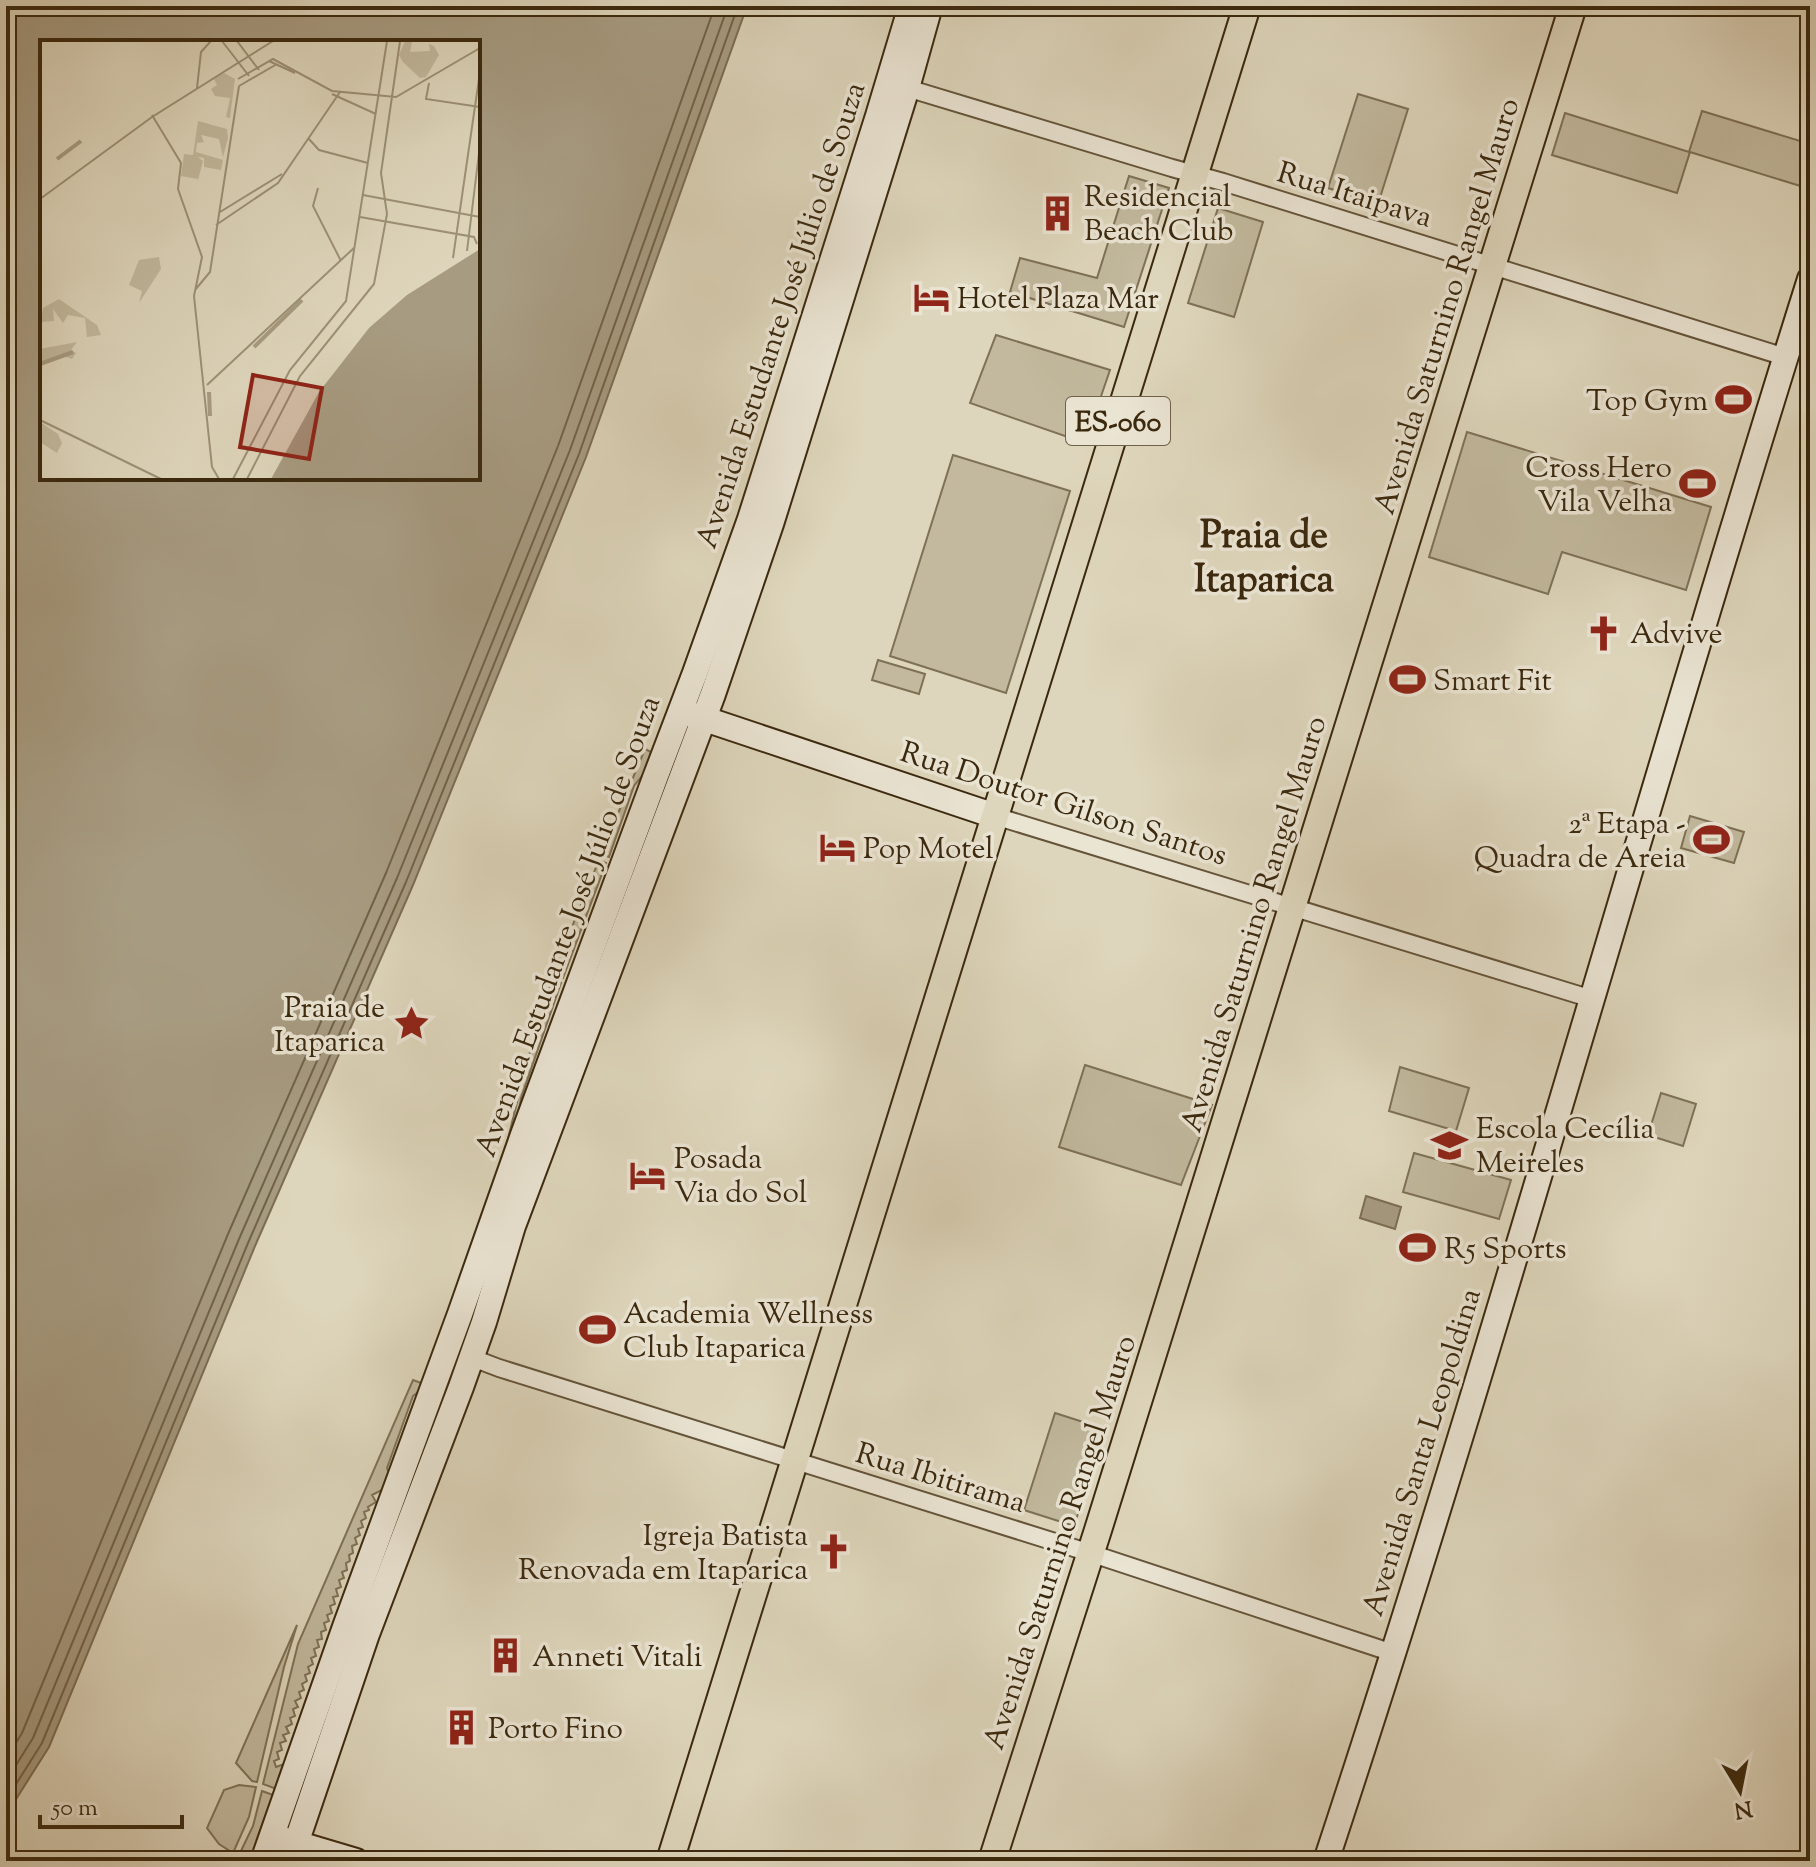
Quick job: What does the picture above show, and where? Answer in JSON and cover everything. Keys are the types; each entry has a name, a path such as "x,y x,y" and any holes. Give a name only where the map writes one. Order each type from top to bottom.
{"main road":[{"name":"ES-060","path":"670,1861 1247,6"},
{"name":"Avenida Saturnino Rangel Mauro","path":"992,1861 1573,6"}],"street":[{"name":"Avenida Estudante José Júlio de Souza","path":"294,1852 367,1634 484,1322 513,1226 692,715 750,519 911,6"},
{"name":"Avenida Estudante José Júlio de Souza","path":"263,1861 649,792 692,715 776,509 930,6"},
{"name":"Rua Itaipava","path":"907,88 1223,182 1785,357"},
{"name":"Avenida Santa Leopoldina","path":"1326,1861 1393,1653 1810,279"},
{"name":"Rua Doutor Gilson Santos","path":"692,715 995,816 1592,999"},
{"name":"Rua Ibitirama","path":"470,1357 1090,1553 1393,1653"},
{"path":"272,1836 294,1852 356,1861"}],"shaded area":[{"path":"1358,94 1408,109 1378,204 1328,188"},
{"path":"1702,111 1810,144 1810,189 1690,152 1677,193 1552,155 1565,113 1689,152"},
{"path":"1129,176 1169,188 1124,327 1010,292 1020,258 1097,278"},
{"path":"1218,208 1263,222 1234,317 1188,303"},
{"path":"996,335 1110,370 1085,443 970,403"},
{"path":"1467,432 1711,507 1686,590 1562,552 1548,594 1429,557"},
{"path":"953,455 1070,491 1006,693 890,656"},
{"path":"878,660 925,674 919,694 872,680"},
{"path":"645,749 653,753 645,772 634,786 609,857 601,854"},
{"name":"2ª Etapa - Quadra de Areia","path":"1690,816 1744,832 1734,863 1681,848"},
{"path":"599,860 606,863 563,978 553,974"},
{"path":"552,980 561,983 521,1098 517,1127 500,1172 526,1065"},
{"path":"1085,1065 1212,1105 1181,1185 1059,1147"},
{"path":"1400,1067 1469,1088 1456,1131 1389,1111"},
{"path":"1661,1093 1696,1104 1683,1146 1648,1135"},
{"path":"1414,1153 1511,1180 1499,1219 1403,1192"},
{"path":"413,1380 424,1384 413,1396 387,1468 390,1477 386,1488 372,1495 376,1502 364,1512 363,1527 358,1529 360,1535 355,1538 357,1544 352,1546 353,1553 346,1563 347,1570 342,1572 344,1578 339,1580 341,1587 336,1589 338,1596 333,1597 335,1604 330,1606 332,1613 327,1615 329,1621 324,1623 326,1630 321,1632 322,1639 317,1640 319,1647 314,1649 316,1656 311,1658 310,1673 305,1675 307,1681 302,1684 304,1690 299,1692 301,1698 295,1701 298,1707 293,1709 295,1716 290,1718 292,1724 286,1727 289,1733 283,1735 286,1741 280,1743 282,1750 277,1752 279,1759 274,1761 276,1767 287,1763 279,1790 263,1784 298,1644"},
{"path":"1055,1413 1105,1429 1074,1526 1024,1510"},
{"path":"297,1625 257,1782 252,1781 236,1763"},
{"path":"239,1785 256,1787 249,1817 233,1853 219,1844 207,1828 224,1790"},
{"path":"262,1791 276,1796 253,1860 239,1855 253,1826"}],"water":[{"path":"6,6 747,6 586,457 413,885 255,1246 49,1747 6,1815"},
{"path":"1366,1196 1401,1207 1395,1229 1360,1218"}],"place":[{"name":"Residencial Beach Club","path":"1058,213"},
{"name":"Hotel Plaza Mar","path":"931,298"},
{"name":"Top Gym","path":"1734,400"},
{"name":"Cross Hero Vila Velha","path":"1698,484"},
{"name":"Advive","path":"1604,633"},
{"name":"Smart Fit","path":"1407,680"},
{"name":"2ª Etapa - Quadra de Areia","path":"1712,840"},
{"name":"Pop Motel","path":"837,848"},
{"name":"Praia de Itaparica","path":"411,1024"},
{"name":"Escola Cecília Meireles","path":"1450,1145"},
{"name":"Posada Via do Sol","path":"648,1175"},
{"name":"R5 Sports","path":"1418,1248"},
{"name":"Academia Wellness Club Itaparica","path":"597,1330"},
{"name":"Igreja Batista Renovada em Itaparica","path":"834,1552"},
{"name":"Anneti Vitali","path":"506,1656"},
{"name":"Porto Fino","path":"462,1728"}],"district":[{"name":"Praia de Itaparica","path":"1264,556"}]}
